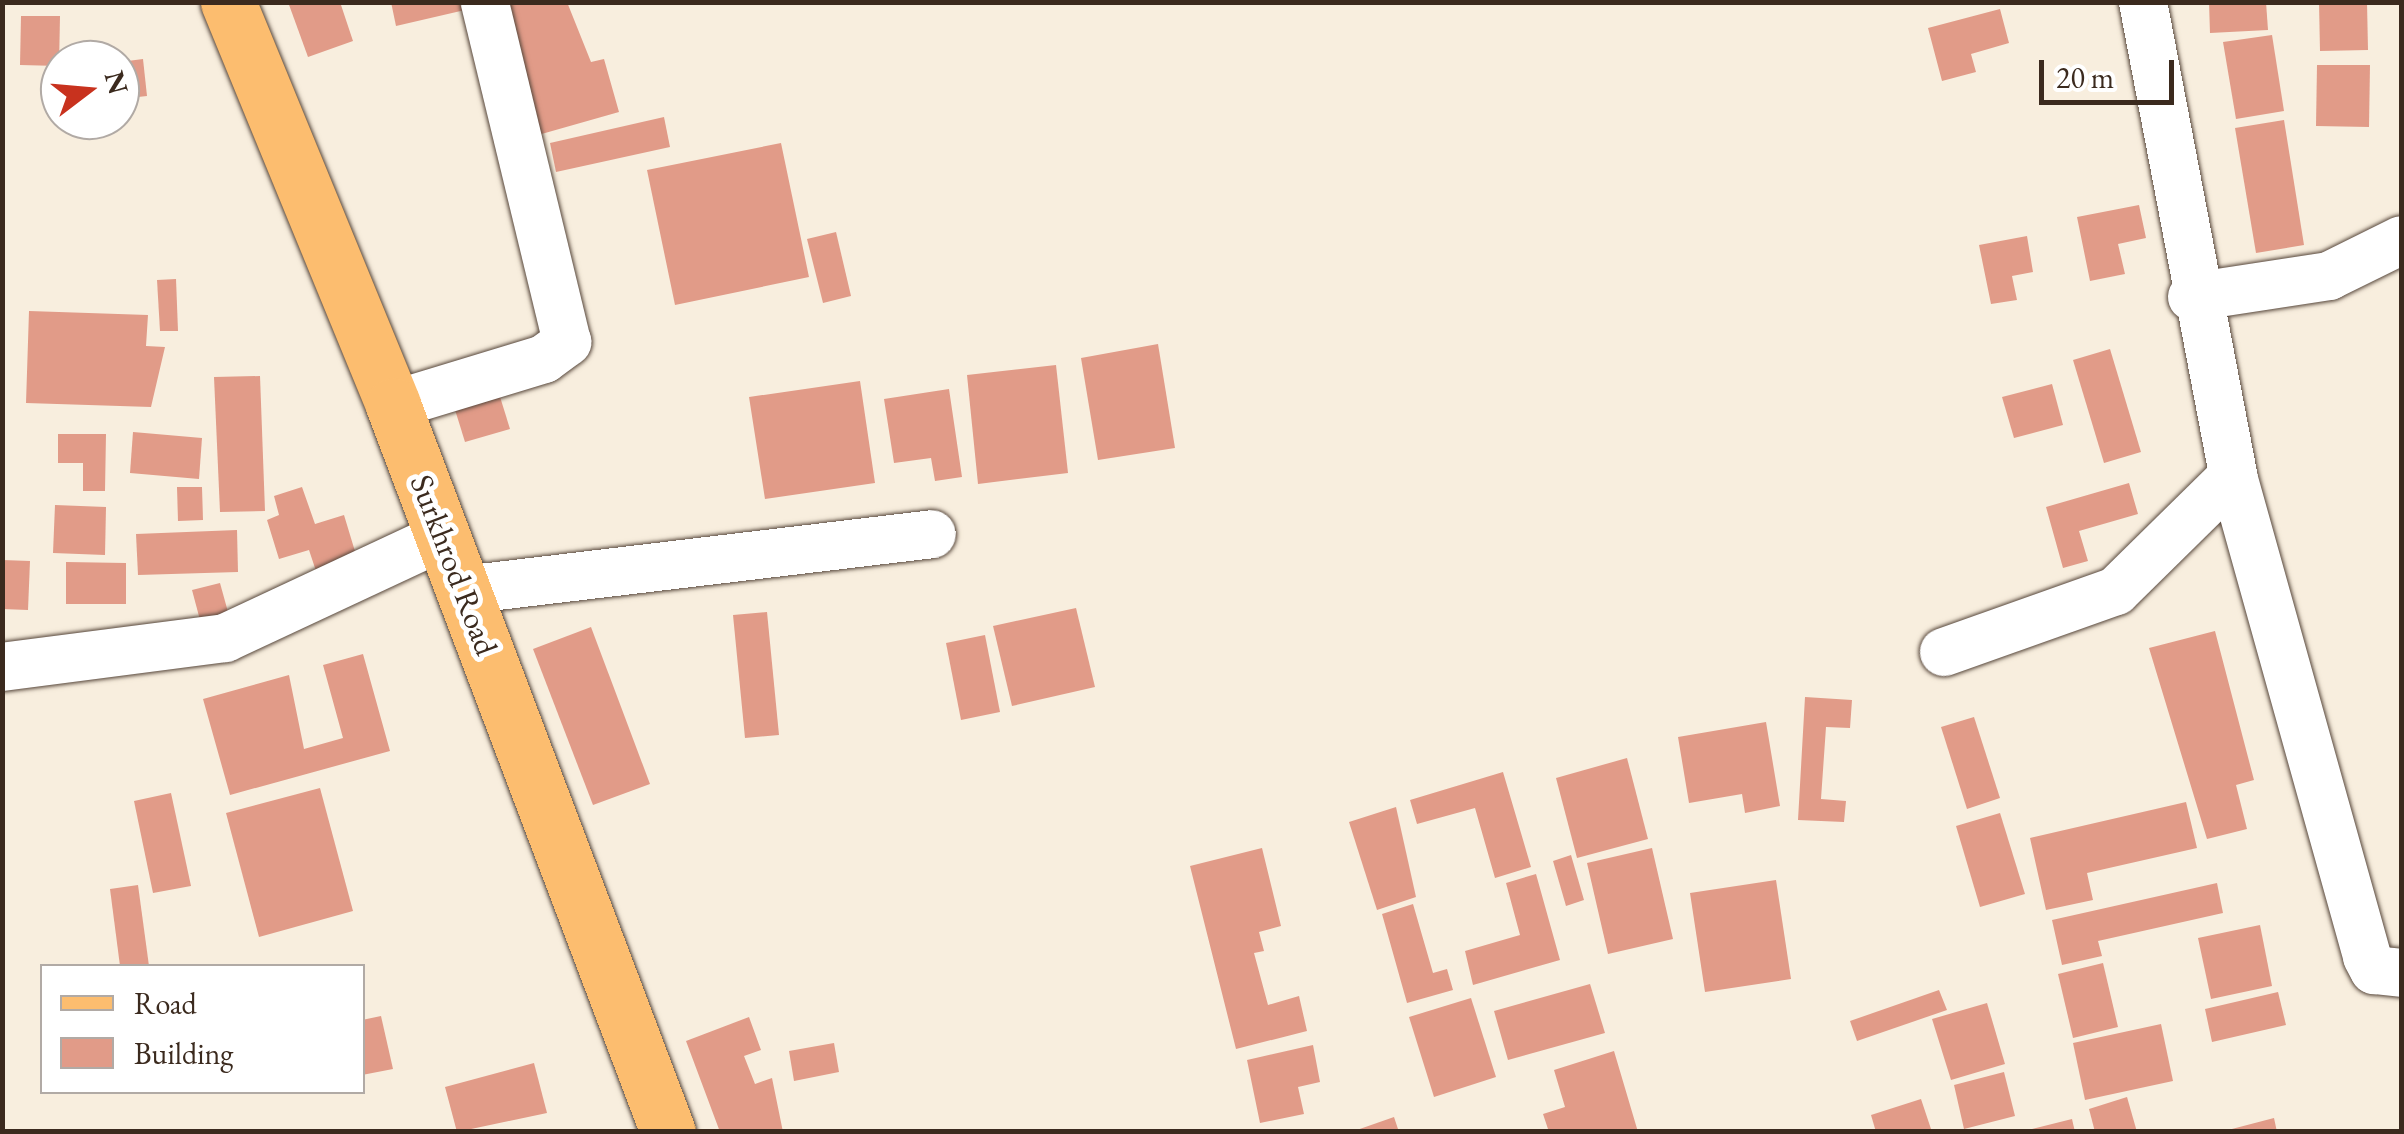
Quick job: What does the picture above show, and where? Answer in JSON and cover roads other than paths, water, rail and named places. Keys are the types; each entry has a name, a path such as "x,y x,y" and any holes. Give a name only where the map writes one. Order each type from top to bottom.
{"main road":[{"name":"Surkhrod Road","path":"228,2 393,405 668,1132"}],"street":[{"path":"393,405 544,359 567,342 484,2"},
{"path":"2143,2 2192,297 2234,476 2367,957 2374,970 2402,972"},
{"path":"2192,297 2328,276 2402,240"},
{"path":"1944,652 2116,591 2234,476"},
{"path":"464,590 932,534"},
{"path":"2,667 225,638 444,536"}]}
